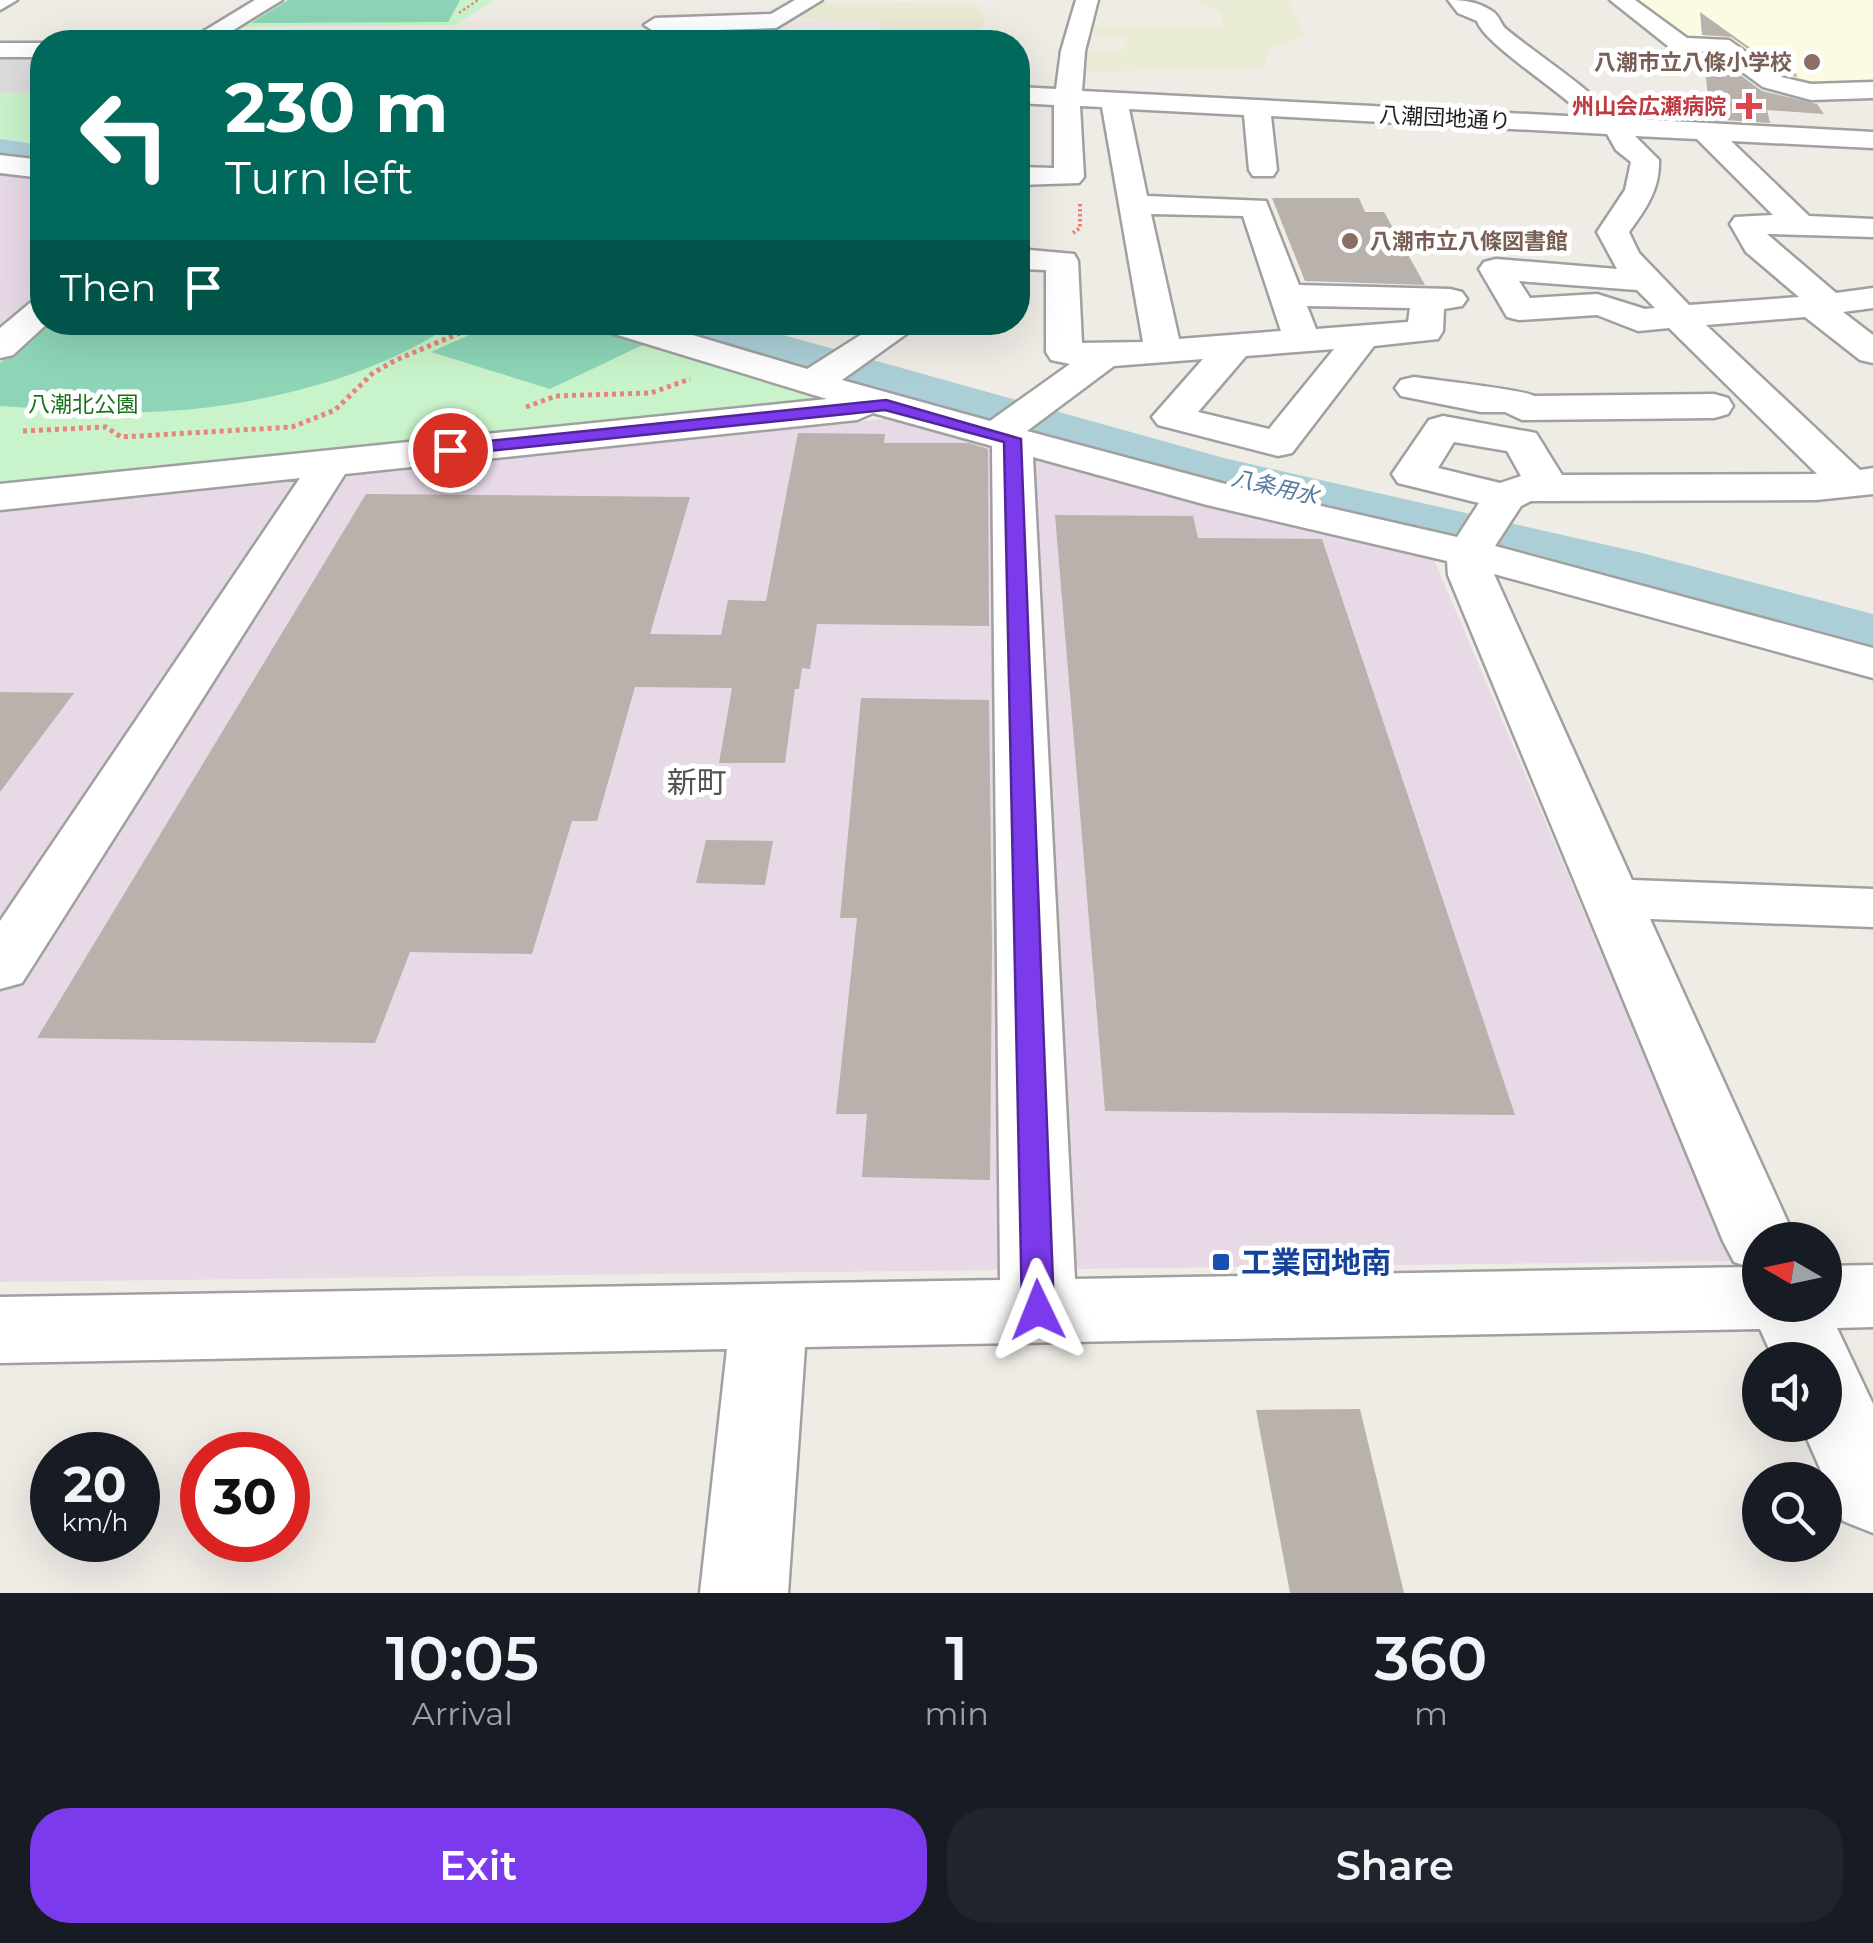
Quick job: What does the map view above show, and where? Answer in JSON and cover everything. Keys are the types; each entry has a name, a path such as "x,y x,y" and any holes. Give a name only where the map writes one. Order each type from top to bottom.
{"street":[{"path":"219,30 271,0"},
{"path":"648,30 658,0"},
{"path":"670,30 776,21 811,0"},
{"path":"1030,176 1070,177 1068,98 1074,51 1088,0"},
{"path":"1460,0 1466,8 1487,18 1490,29 1532,58 1562,88 1582,97 1645,160 1646,175 1640,196 1613,232 1619,255 1671,300 1679,316 1857,481"},
{"path":"1621,0 1681,45 1721,45 1772,82 1818,91 1873,90"},
{"path":"0,50 30,50"},
{"path":"1818,91 1866,128"},
{"name":"八潮団地通り","path":"1030,96 1813,137 1866,128"},
{"path":"1117,101 1132,138 1137,205 1163,350"},
{"path":"1258,108 1249,139 1263,170"},
{"path":"1705,132 1800,226"},
{"path":"1813,137 1873,172"},
{"path":"0,164 30,168"},
{"path":"1137,205 1255,208 1302,340"},
{"path":"1873,228 1746,224 1757,244 1873,352"},
{"path":"1030,236 1072,234"},
{"path":"1030,260 1062,260 1049,298 1064,352 1104,356 1425,331 1438,299 1288,294"},
{"path":"1648,282 1496,269 1519,310 1606,303 1625,308 1638,320 1873,298"},
{"path":"0,303 30,301"},
{"path":"0,347 30,321"},
{"path":"652,335 740,362 829,373 886,405"},
{"path":"829,373 886,335"},
{"path":"1236,345 1172,417 1278,444 1363,336"},
{"path":"1013,428 1104,356"},
{"path":"1670,378 1740,428 1857,481"},
{"path":"1414,388 1482,400 1518,400 1522,408 1740,428"},
{"path":"0,498 322,445 886,405 1013,428 1222,496 1468,552 1873,663"},
{"path":"1013,428 1038,1310"},
{"path":"1505,497 1413,474 1444,428 1522,442 1547,486"},
{"path":"1611,436 1740,428"},
{"path":"0,968 322,445"},
{"path":"1752,1222 1471,575 1468,552 1505,497 1524,488 1816,487 1857,481"},
{"path":"1610,898 1873,908"},
{"path":"1842,1296 1873,1296"},
{"path":"0,1330 1742,1298"},
{"path":"744,1593 770,1317"},
{"path":"1842,1425 1873,1494"}],"path":[{"path":"459,13 478,0"},
{"path":"24,431 106,427 121,437 292,427 335,410 373,373 396,360 455,335"},
{"path":"512,412 556,396 651,393 740,362"},
{"path":"292,427 322,445"}],"shaded area":[{"path":"1195,0 1288,0 1306,36 1270,48 1264,68 1083,72 1082,52 1121,52 1130,39 1094,34 1094,26 1224,26 1219,13"},
{"name":"八潮市立八條小学校","path":"1631,0 1873,0 1873,87 1813,89 1778,81 1724,44 1688,42"},
{"path":"820,2 880,6 900,2 979,5 986,19 980,30 881,30 881,22 796,17"},
{"path":"0,55 30,56 30,142 18,150 0,150"},
{"path":"0,167 30,171 30,308 0,334"},
{"path":"893,418 1432,555 1732,1261 0,1282 0,509"}],"green space":[{"path":"274,0 494,0 455,25 232,27"},
{"path":"288,0 460,0 448,22 251,23"},
{"path":"0,93 30,93 30,142 18,150 0,150"},
{"name":"八潮北公園","path":"30,328 30,335 654,335 862,401 0,495 0,354"},
{"path":"31,335 434,335 379,363 292,392 246,402 156,412 0,406 0,363"},
{"path":"469,335 630,335 651,341 550,389 431,352"}],"building":[{"path":"1700,12 1784,72 1794,71 1798,77 1783,74 1731,37 1702,35"},
{"path":"1704,55 1714,56 1762,91 1817,104 1824,114 1767,110 1770,123 1710,119"},
{"path":"1272,198 1359,198 1365,212 1384,212 1425,285 1305,281"},
{"path":"798,433 885,434 884,443 969,443 988,449 989,626 817,624 810,669 802,668 799,689 795,689 785,763 719,763 732,688 635,687 597,821 572,821 532,954 410,952 375,1043 37,1038 366,494 690,497 650,634 721,635 728,600 766,601"},
{"path":"1055,515 1193,516 1198,538 1322,539 1515,1115 1105,1111"},
{"path":"0,692 74,693 0,792"},
{"path":"861,698 989,700 990,1180 862,1177 867,1114 836,1114 857,918 840,918"},
{"path":"706,840 773,841 765,885 696,883"},
{"path":"1360,1409 1404,1593 1290,1593 1256,1410"}],"waterway":[{"name":"八条用水","path":"0,151 30,155"},
{"name":"八条用水","path":"727,335 1212,472 1642,572 1873,634"}],"place":[{"name":"八潮市立八條小学校","path":"1812,62"},
{"name":"州山会広瀬病院","path":"1749,106"},
{"name":"八潮市立八條図書館","path":"1350,241"},
{"name":"工業団地南","path":"1221,1262"}],"district":[{"name":"新町","path":"697,782"}],"route":[{"path":"450,450 886,405 1012,439 1038,1310"}]}
